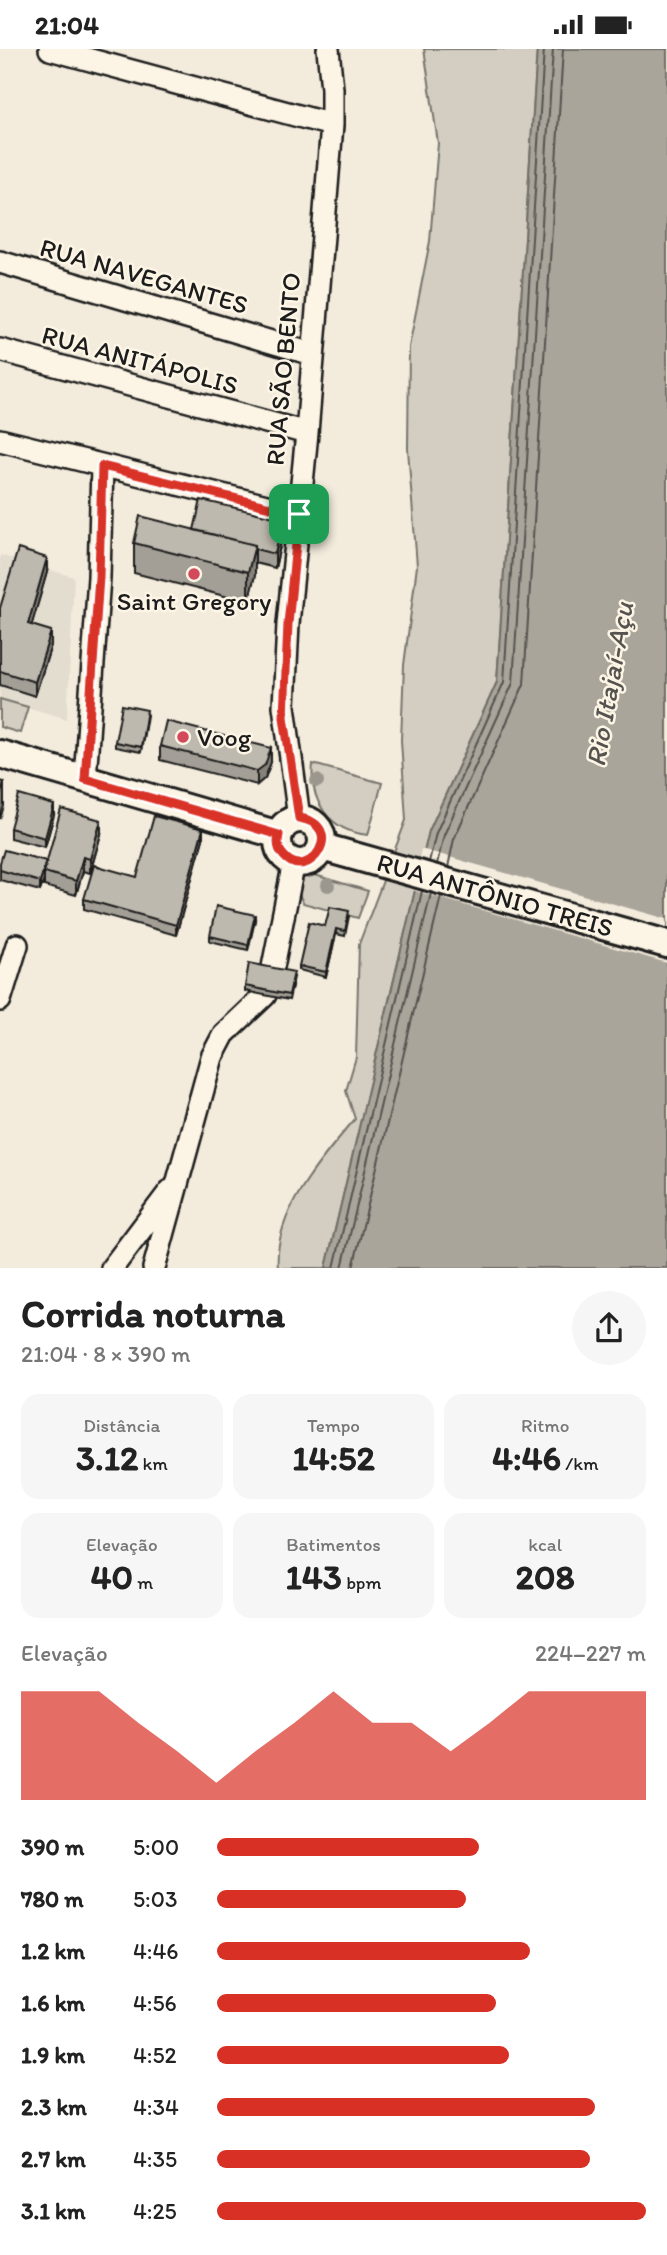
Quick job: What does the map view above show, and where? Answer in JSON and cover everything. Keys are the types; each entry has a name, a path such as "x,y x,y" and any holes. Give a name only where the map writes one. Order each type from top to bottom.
{"main road":[{"path":"0,754 279,835"},
{"path":"299,818 313,822 323,840 314,859 301,863 282,855 278,841 286,823 299,818"},
{"name":"RUA ANTÔNIO TREIS","path":"322,847 667,944"}],"street":[{"path":"50,49 332,125"},
{"name":"RUA SÃO BENTO","path":"299,818 284,717 288,624 307,433 332,125 328,49"},
{"name":"RUA NAVEGANTES","path":"0,262 312,354"},
{"name":"RUA ANITÁPOLIS","path":"0,350 307,433"},
{"path":"0,440 299,514"},
{"path":"85,779 99,577 102,466"},
{"path":"272,972 294,862"},
{"path":"0,1000 17,946"},
{"path":"154,1268 212,1057 224,1034 265,995"},
{"path":"112,1268 176,1183"}],"shaded area":[{"path":"424,49 537,49 497,682 429,831 326,1268 278,1268 278,1247 291,1207 314,1169 355,1119 346,1091 356,1057 359,944 406,820 401,740 404,665 417,566 408,449 409,347 430,241 438,143"},
{"path":"0,555 74,577 67,719 0,699"},
{"path":"0,699 28,707 20,733 0,727"},
{"path":"313,764 382,783 368,835 342,827 324,812 314,790"},
{"path":"305,872 368,891 358,918 303,903 299,894"}],"water":[{"name":"Rio Itajaí-Açu","path":"537,49 667,49 667,1268 326,1268 429,831 497,682"}],"pier":[{"path":"421,849 667,919 667,963 412,890"}],"building":[{"path":"201,500 283,519 275,554 255,549 255,545 194,530"},
{"path":"140,516 255,545 248,572 134,543"},
{"path":"18,549 47,558 28,624 51,631 35,682 0,671 0,608"},
{"path":"122,705 147,710 141,747 115,742"},
{"path":"166,721 271,748 265,765 257,771 160,746"},
{"path":"19,795 54,805 45,838 10,828"},
{"path":"61,809 101,820 90,859 83,857 76,881 44,872"},
{"path":"154,816 203,829 176,925 84,899 94,865 137,877"},
{"path":"4,850 46,861 40,882 0,870"},
{"path":"216,906 255,915 248,945 210,936"},
{"path":"330,907 349,911 345,931 336,929 326,972 299,966 309,922 325,926"},
{"path":"249,963 294,972 289,995 245,986"}],"place":[{"name":"Saint Gregory","path":"194,574"},
{"name":"Voog","path":"183,737"}],"route":[{"path":"102,466 299,514 288,624 284,717 299,818 313,822 323,840 314,859 301,863 288,860 282,855 279,835 85,779 99,577 102,466"}]}
